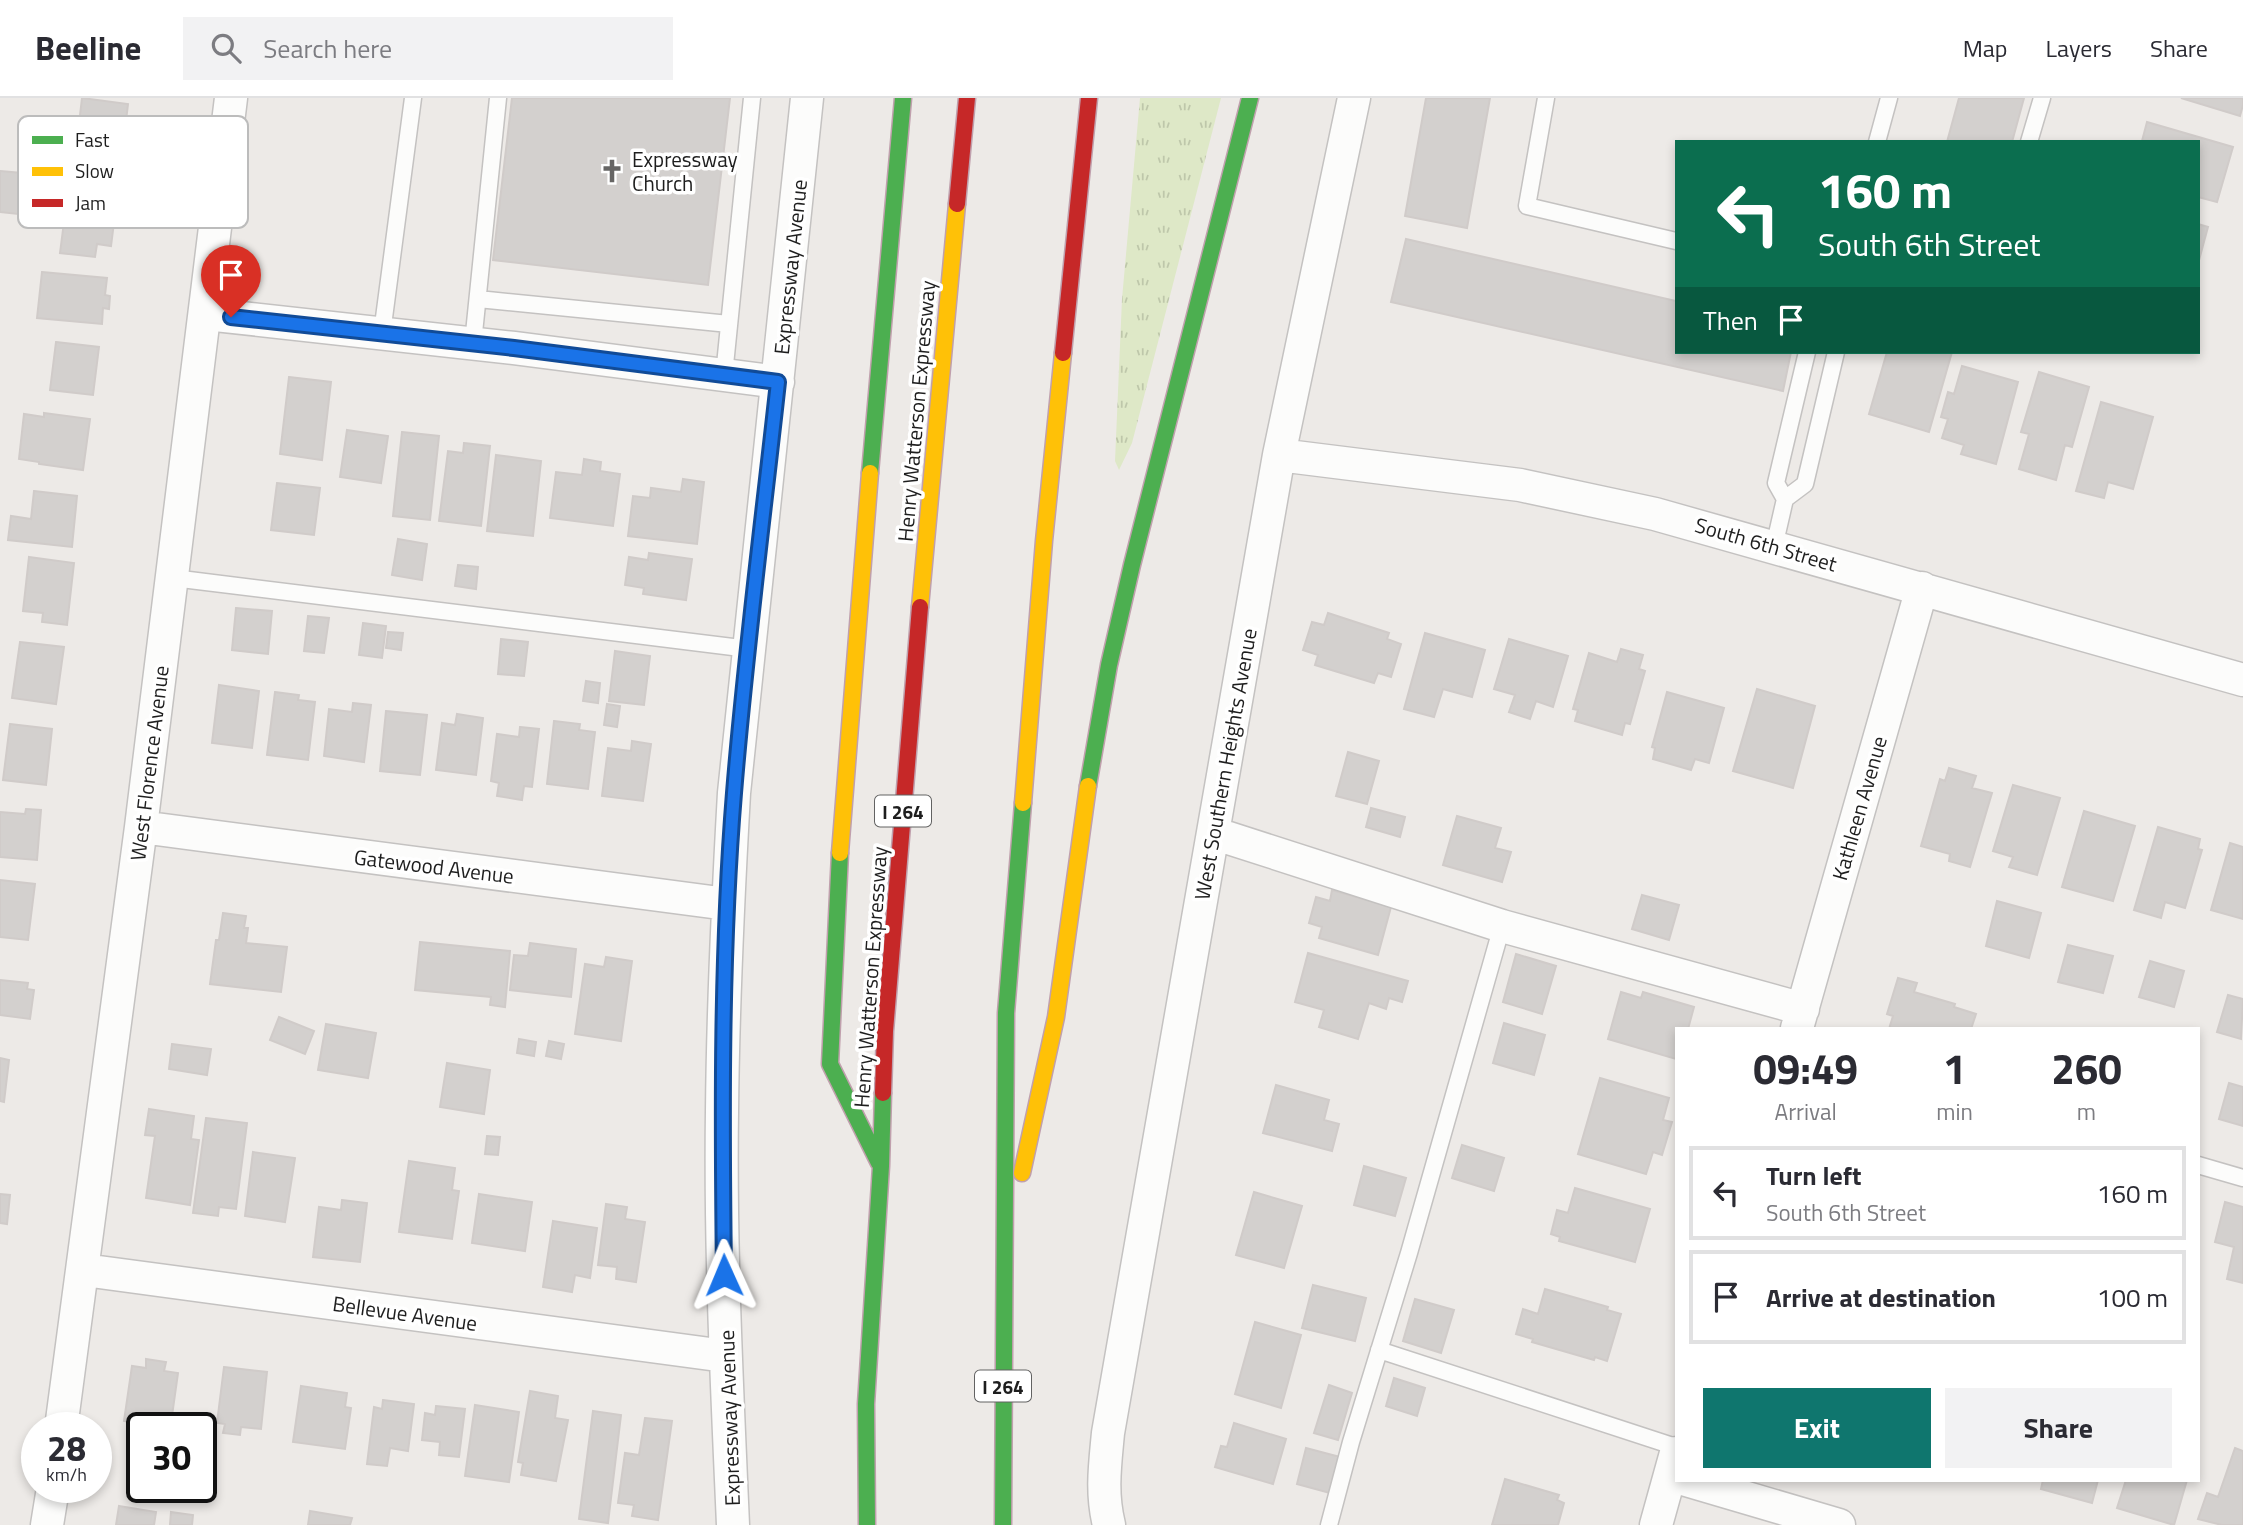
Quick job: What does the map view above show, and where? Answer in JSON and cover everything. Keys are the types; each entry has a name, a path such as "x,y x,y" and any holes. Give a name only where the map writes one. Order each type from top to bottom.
{"highway":[{"path":"881,1166 830,1064 839,863 852,679 903,98"},
{"name":"Henry Watterson Expressway","path":"867,1525 866,1404 881,1166 886,1017 936,412 967,98"},
{"name":"I 264","path":"1003,1525 1006,1013 1044,541 1089,98"},
{"path":"1005,1247 1056,1017 1085,807 1109,665 1250,98"}],"street":[{"name":"West Florence Avenue","path":"229,116 231,98"},
{"name":"Expressway Avenue","path":"733,1525 725,1356 722,1113 727,904 734,793 807,98"},
{"name":"West Southern Heights Avenue","path":"1109,1525 1104,1504 1103,1479 1108,1433 1279,455 1354,98"},
{"name":"West Florence Avenue","path":"63,1412 173,578 215,228"},
{"path":"205,314 473,343 778,382"},
{"name":"South 6th Street","path":"1279,455 1520,485 1655,514 2243,680"},
{"name":"Kathleen Avenue","path":"1800,1019 1923,588"},
{"name":"Gatewood Avenue","path":"141,827 727,904"},
{"path":"1213,833 1800,1019"},
{"name":"Bellevue Avenue","path":"84,1270 725,1356"},
{"path":"1656,1525 1675,1473"},
{"path":"1719,1482 1839,1525"},
{"path":"47,1525 50,1503"}],"lane":[{"path":"382,333 413,98"},
{"path":"473,343 498,98"},
{"path":"723,375 752,98"},
{"path":"1546,98 1527,206 1675,241"},
{"path":"1878,140 1889,98"},
{"path":"2030,140 2042,98"},
{"path":"478,299 729,324"},
{"path":"1785,499 1776,483 1807,354"},
{"path":"1774,547 1785,499 1805,484 1836,354"},
{"path":"173,578 749,649"},
{"path":"1329,1525 1502,926"},
{"path":"2200,1166 2243,1178"},
{"path":"1379,1350 1675,1466"}],"green space":[{"path":"1140,98 1221,98 1132,443 1119,470 1115,461 1122,299"}],"building":[{"path":"82,98 128,104 127,116 80,116"},
{"name":"Expressway Church","path":"512,98 730,98 708,285 493,260"},
{"path":"1426,98 1490,98 1467,228 1405,216"},
{"path":"1959,98 2024,98 2013,140 1948,140"},
{"path":"2181,98 2243,98 2243,105 2240,116"},
{"path":"2147,122 2233,147 2217,202 2200,198 2200,140 2142,140"},
{"path":"0,171 18,173 18,214 0,212"},
{"path":"2200,225 2208,227 2200,257"},
{"path":"63,228 113,228 111,246 97,244 95,257 60,253"},
{"path":"1406,239 1675,301 1675,354 1791,354 1783,391 1391,302"},
{"path":"42,272 107,278 105,295 110,296 109,309 103,308 102,324 37,318"},
{"path":"56,342 99,347 93,395 50,390"},
{"path":"1886,354 1951,354 1929,432 1869,414"},
{"path":"1962,366 2018,382 1996,464 1961,454 1964,445 1942,438 1948,419 1941,417 1948,392 1954,394"},
{"path":"2039,372 2089,387 2072,447 2065,445 2056,480 2019,469 2029,434 2021,432"},
{"path":"289,377 331,382 322,460 280,454"},
{"path":"2101,402 2153,417 2133,489 2108,482 2104,498 2076,491"},
{"path":"44,413 90,419 83,470 19,459 24,414 44,417"},
{"path":"347,430 388,436 381,483 340,477"},
{"path":"402,432 439,436 430,520 393,516"},
{"path":"464,443 490,446 481,526 439,521 448,451 463,453"},
{"path":"496,455 541,461 533,536 487,531"},
{"path":"584,459 601,462 600,471 620,474 613,526 550,518 556,472 582,475"},
{"path":"683,479 704,482 697,544 628,536 633,496 650,498 651,488 681,492"},
{"path":"277,483 320,488 314,535 271,530"},
{"path":"34,491 77,496 72,547 8,540 11,516 31,519"},
{"path":"398,539 427,544 422,580 392,575"},
{"path":"649,553 692,559 686,600 643,594 644,588 625,585 629,557 648,560"},
{"path":"29,557 74,563 67,625 42,622 43,613 23,611"},
{"path":"458,565 478,567 476,589 455,586"},
{"path":"236,608 272,611 268,654 232,650"},
{"path":"1328,613 1389,633 1387,639 1401,644 1391,677 1378,673 1374,683 1315,665 1318,655 1303,650 1312,622 1324,625"},
{"path":"308,616 329,618 324,653 304,651"},
{"path":"363,623 386,626 382,658 359,655"},
{"path":"388,632 403,633 401,650 386,648"},
{"path":"1425,633 1485,650 1472,697 1443,689 1434,717 1404,709"},
{"path":"501,639 528,642 524,676 498,674"},
{"path":"1509,639 1568,656 1553,707 1536,701 1530,719 1509,712 1515,695 1494,689"},
{"path":"20,642 64,647 56,704 12,698"},
{"path":"1621,649 1643,655 1639,669 1645,671 1630,724 1625,723 1622,735 1575,721 1578,710 1573,709 1589,653 1617,662"},
{"path":"615,651 650,656 644,705 609,701"},
{"path":"586,681 600,683 598,703 583,701"},
{"path":"219,685 259,691 252,748 212,743"},
{"path":"1757,689 1815,706 1793,788 1733,771"},
{"path":"275,692 299,695 298,700 315,702 308,760 267,755"},
{"path":"1667,692 1724,708 1709,763 1695,759 1691,770 1653,759 1655,748 1652,747"},
{"path":"353,703 371,705 364,762 324,756 329,709 352,712"},
{"path":"607,704 620,706 617,727 604,725"},
{"path":"386,711 427,715 420,775 380,771"},
{"path":"457,714 483,718 476,775 436,770 442,723 455,725"},
{"path":"554,721 580,724 579,730 595,732 588,789 547,784"},
{"path":"10,724 52,729 46,785 3,780"},
{"path":"520,727 539,729 532,787 524,786 522,800 497,796 499,783 491,781 497,734 519,737"},
{"path":"632,741 651,744 643,801 602,796 608,748 631,751"},
{"path":"1348,752 1379,761 1367,804 1336,796"},
{"path":"1949,768 1976,776 1972,788 1992,793 1970,867 1949,861 1950,854 1921,846 1940,779 1945,781"},
{"path":"2013,785 2060,798 2037,875 2009,867 2013,857 1993,851"},
{"path":"1371,808 1405,817 1400,837 1366,827"},
{"path":"26,809 41,810 37,860 0,857 0,812 25,814"},
{"path":"2084,811 2135,826 2113,901 2062,887"},
{"path":"1457,816 1501,828 1495,848 1511,852 1502,882 1443,865"},
{"path":"2158,827 2200,839 2198,849 2202,850 2185,908 2165,902 2161,918 2134,910"},
{"path":"2230,843 2243,847 2243,919 2211,910"},
{"path":"0,880 35,884 28,940 0,937"},
{"path":"1332,890 1391,907 1378,955 1319,938 1322,927 1309,923 1316,897 1330,901"},
{"path":"1642,895 1679,905 1669,940 1632,929"},
{"path":"1997,901 2041,913 2029,958 1986,946"},
{"path":"223,913 246,916 246,943 287,947 281,992 210,984"},
{"path":"420,942 510,951 505,1007 490,1005 491,997 415,990"},
{"path":"530,943 576,949 571,997 510,990 514,955 528,956"},
{"path":"2068,945 2113,956 2103,993 2058,982"},
{"path":"1308,953 1408,981 1402,1002 1389,998 1386,1009 1369,1003 1358,1039 1319,1027 1324,1010 1295,1002"},
{"path":"1516,954 1556,966 1542,1014 1503,1002"},
{"path":"606,957 632,961 621,1041 575,1034 585,964 604,967"},
{"path":"2150,961 2184,971 2174,1007 2139,997"},
{"path":"1898,978 1917,983 1914,992 1955,1004 1954,1007 1976,1014 1972,1027 1890,1027 1893,1016 1887,1014"},
{"path":"0,980 28,983 27,989 34,990 30,1019 0,1015"},
{"path":"1621,992 1641,998 1643,992 1694,1007 1689,1027 1675,1027 1675,1059 1608,1039"},
{"path":"2228,995 2243,999 2241,1039 2217,1032"},
{"path":"279,1017 314,1031 305,1054 270,1040"},
{"path":"1504,1023 1545,1035 1534,1075 1493,1063"},
{"path":"326,1024 376,1033 368,1078 318,1070"},
{"path":"519,1039 536,1042 534,1056 517,1053"},
{"path":"549,1041 564,1044 561,1059 546,1056"},
{"path":"172,1044 211,1049 207,1075 169,1069"},
{"path":"0,1058 9,1060 4,1102 0,1101"},
{"path":"447,1063 490,1070 484,1114 440,1107"},
{"path":"1600,1078 1669,1098 1663,1120 1672,1122 1662,1155 1653,1152 1646,1174 1578,1154"},
{"path":"2229,1083 2243,1087 2243,1126 2219,1119"},
{"path":"1276,1085 1329,1100 1324,1120 1339,1124 1332,1151 1263,1133"},
{"path":"149,1109 194,1116 191,1139 199,1140 190,1205 146,1198 155,1136 145,1135"},
{"path":"206,1118 247,1123 236,1209 219,1207 218,1216 193,1213"},
{"path":"487,1136 500,1137 498,1155 485,1154"},
{"path":"1462,1145 1504,1158 1494,1191 1452,1178"},
{"path":"253,1152 295,1158 285,1222 245,1216"},
{"path":"409,1161 455,1168 452,1190 459,1191 452,1239 399,1232"},
{"path":"1364,1166 1406,1178 1395,1216 1354,1205"},
{"path":"1575,1188 1650,1209 1635,1262 1559,1241 1560,1237 1551,1234 1557,1210 1568,1213"},
{"path":"1254,1192 1302,1206 1284,1268 1236,1255"},
{"path":"0,1194 10,1195 7,1224 0,1223"},
{"path":"479,1194 532,1202 525,1251 472,1243"},
{"path":"342,1200 367,1203 360,1262 313,1257 319,1207 341,1210"},
{"path":"2225,1202 2243,1207 2243,1283 2227,1279 2234,1247 2215,1242"},
{"path":"606,1204 627,1207 625,1219 645,1222 636,1282 616,1279 617,1267 598,1265"},
{"path":"553,1221 597,1228 590,1278 575,1275 572,1292 543,1287"},
{"path":"1313,1285 1366,1298 1355,1341 1302,1328"},
{"path":"1545,1289 1608,1307 1607,1310 1621,1314 1607,1361 1595,1357 1594,1360 1532,1342 1533,1339 1516,1334 1523,1309 1538,1314"},
{"path":"1415,1299 1454,1310 1441,1353 1403,1341"},
{"path":"1255,1322 1301,1335 1281,1408 1235,1394"},
{"path":"146,1359 166,1362 164,1371 178,1373 173,1412 126,1412 124,1421 132,1366 146,1368"},
{"path":"224,1367 267,1372 261,1429 241,1427 240,1435 223,1433 225,1424 217,1423"},
{"path":"1394,1378 1425,1388 1417,1416 1386,1406"},
{"path":"1329,1385 1352,1393 1338,1440 1314,1433"},
{"path":"301,1386 347,1393 345,1407 351,1408 345,1449 293,1442"},
{"path":"530,1391 558,1396 555,1418 568,1420 556,1481 521,1475 523,1463 518,1462"},
{"path":"383,1400 414,1404 408,1451 390,1448 387,1466 367,1464 374,1407 382,1409"},
{"path":"475,1405 519,1412 509,1482 465,1476"},
{"path":"436,1406 465,1409 459,1457 439,1455 440,1442 422,1440 425,1413 435,1415"},
{"path":"593,1411 621,1415 608,1523 579,1519"},
{"path":"645,1418 672,1421 658,1520 632,1516 634,1505 618,1503 625,1453 639,1455"},
{"path":"1234,1423 1286,1439 1273,1484 1215,1467 1221,1446 1227,1447"},
{"path":"1306,1448 1340,1457 1330,1493 1297,1484"},
{"path":"2235,1448 2243,1451 2243,1525 2222,1525 2198,1519 2207,1493 2218,1497"},
{"path":"1505,1479 1559,1495 1557,1500 1564,1503 1558,1525 1492,1525"},
{"path":"2043,1482 2097,1482 2092,1503 2041,1489"},
{"path":"2125,1482 2186,1482 2174,1525 2117,1508"},
{"path":"119,1506 156,1512 154,1525 116,1525"},
{"path":"310,1511 352,1518 350,1525 308,1525"},
{"path":"171,1512 193,1515 192,1525 170,1525"}],"traffic: fast":[{"path":"870,473 903,98"},
{"path":"1088,786 1109,665 1132,565 1250,98"},
{"path":"1003,1525 1006,1013 1023,803"},
{"path":"840,853 830,1064 879,1163"},
{"path":"867,1525 866,1404 883,1093"}],"traffic: slow":[{"path":"920,607 957,204"},
{"path":"1023,803 1044,541 1063,353"},
{"path":"840,853 870,473"},
{"path":"1022,1173 1056,1017 1088,786"}],"traffic: jam":[{"path":"957,204 967,98"},
{"path":"1063,353 1089,98"},
{"path":"883,1093 885,1031 920,607"}],"place":[{"name":"Expressway Church","path":"612,171"}],"route":[{"path":"231,317 514,348 778,382 734,793 727,904 722,1113 724,1275"}]}
